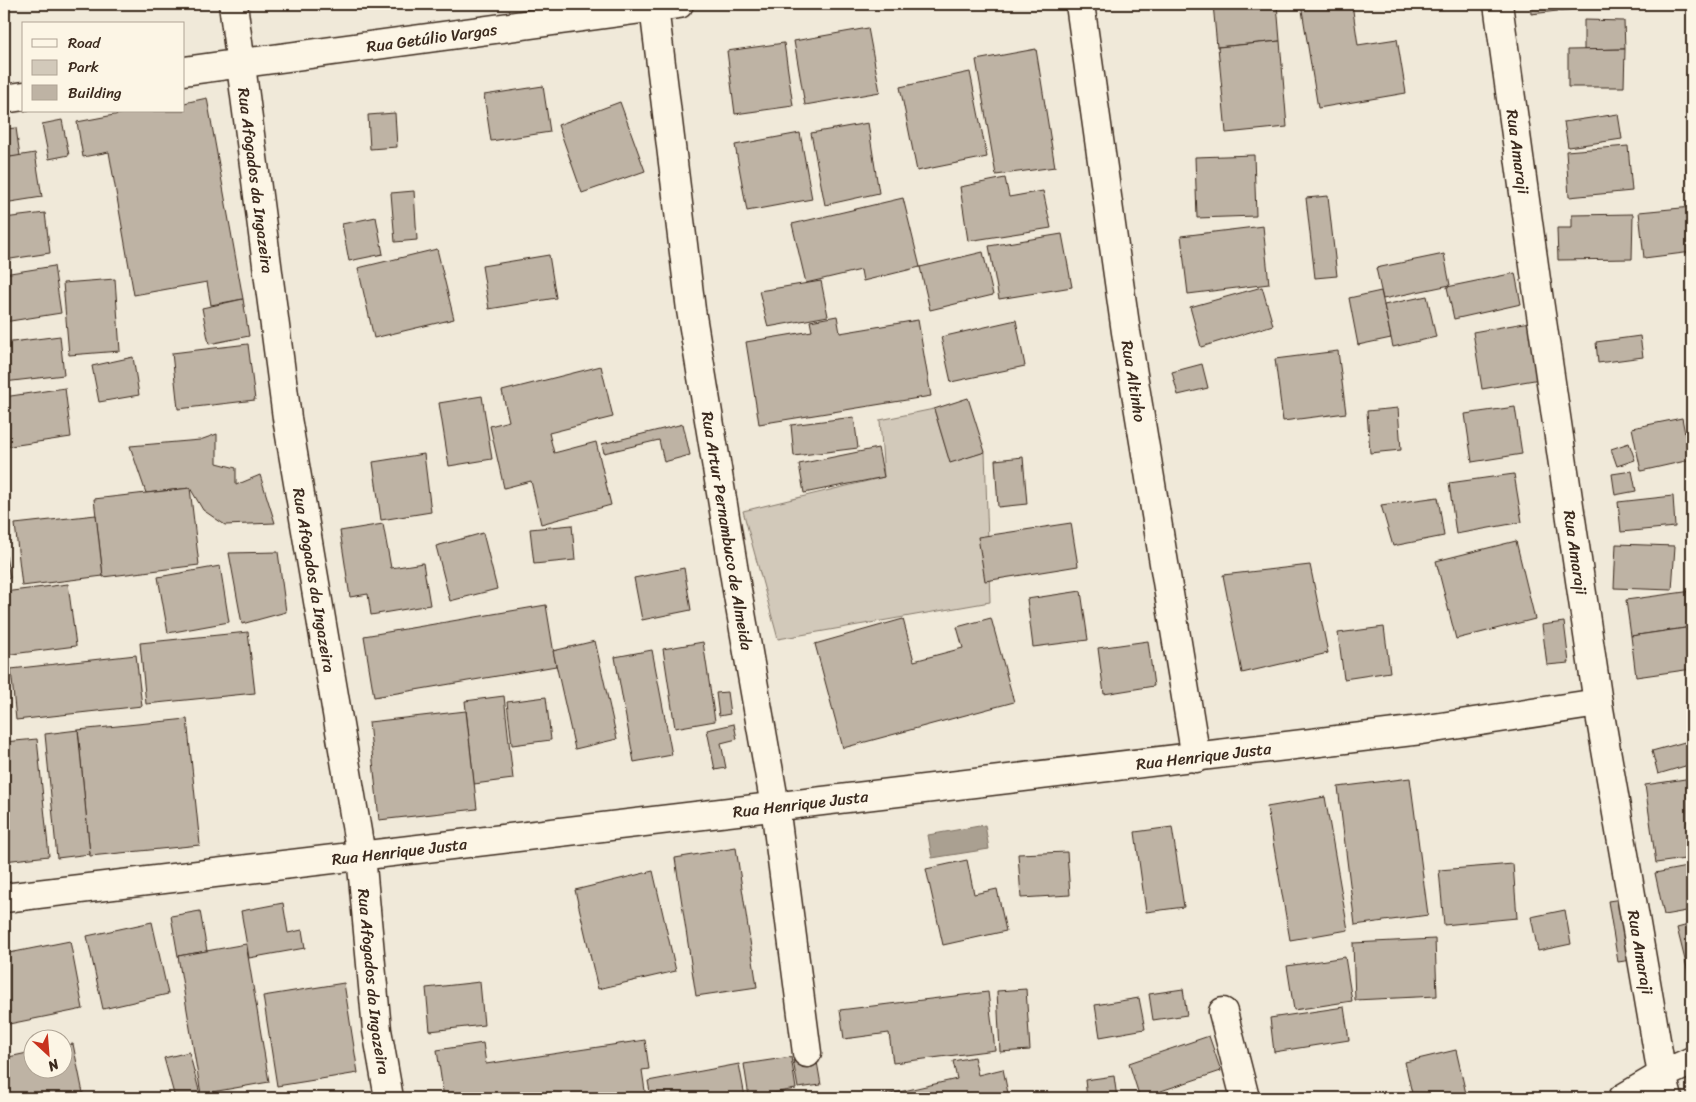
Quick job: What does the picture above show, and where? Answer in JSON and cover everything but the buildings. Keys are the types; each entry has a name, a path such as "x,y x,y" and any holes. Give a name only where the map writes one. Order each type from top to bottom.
{"street":[{"name":"Rua Afogados da Ingazeira","path":"233,4 287,418 361,855 377,1030 389,1098"},
{"name":"Rua Altinho","path":"1080,4 1126,332 1196,758"},
{"name":"Rua Amaraji","path":"1498,4 1598,703 1665,1087"},
{"name":"Rua Getúlio Vargas","path":"185,71 666,6"},
{"name":"Rua Artur Pernambuco de Almeida","path":"666,6 691,310 737,590 776,806 807,1053"},
{"path":"4,99 22,96"},
{"name":"Rua Henrique Justa","path":"4,898 1196,758 1421,730 1598,703"},
{"path":"1223,1012 1245,1098"},
{"path":"1623,1098 1665,1087 1692,1061"}],"green space":[{"path":"934,409 950,462 985,452 990,602 778,639 743,511 884,477 880,420"}],"shaded area":[{"path":"985,825 989,849 932,858 928,835"}]}
